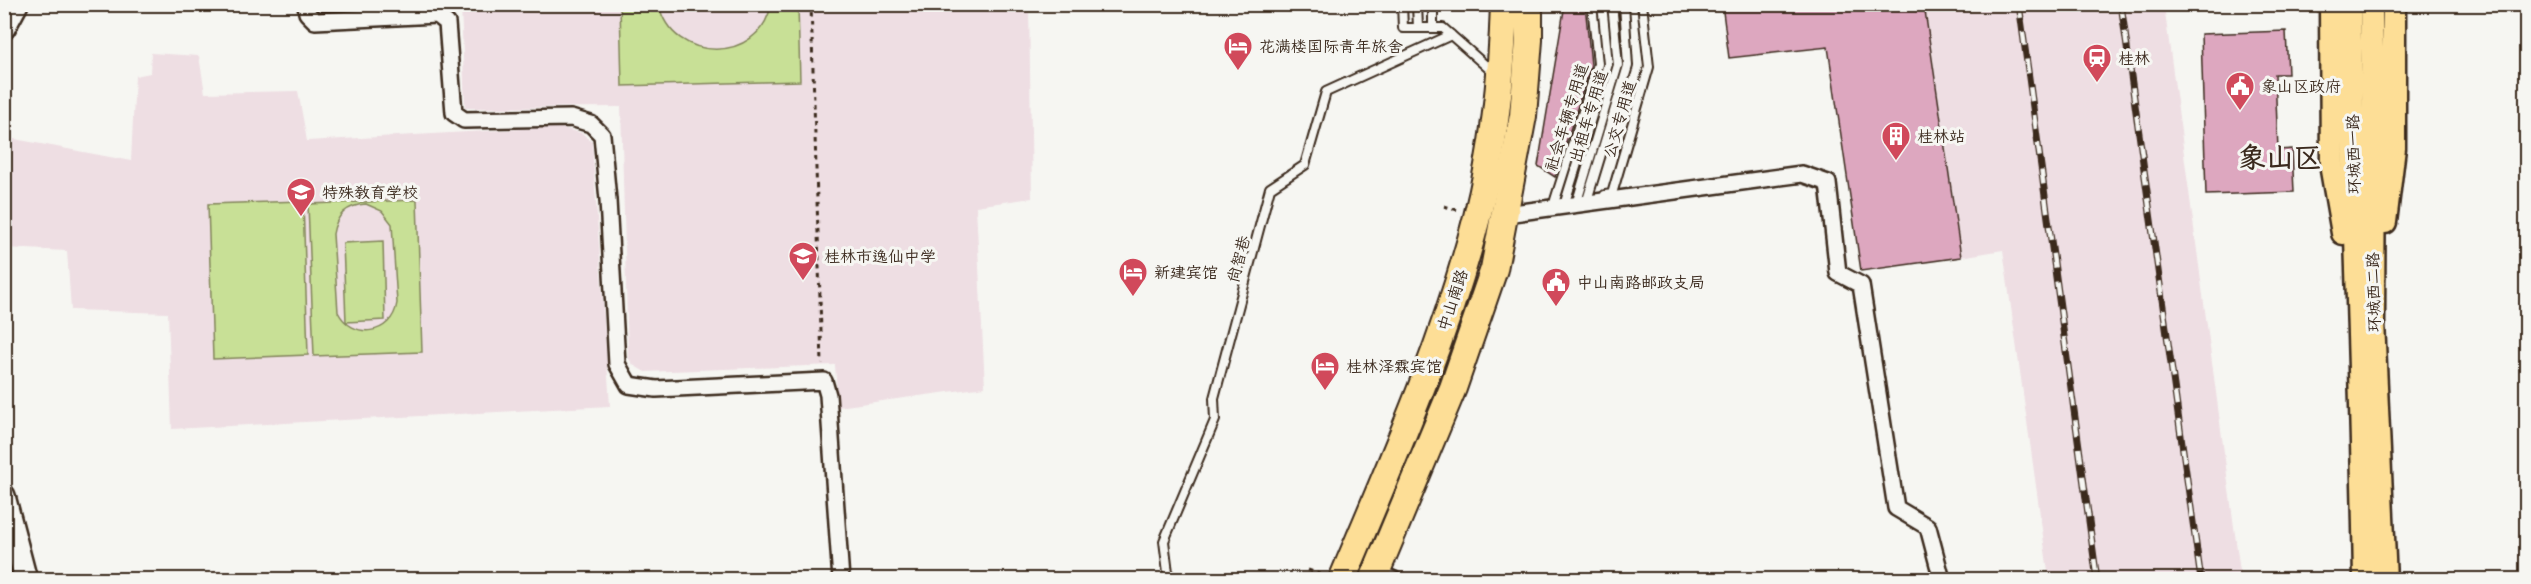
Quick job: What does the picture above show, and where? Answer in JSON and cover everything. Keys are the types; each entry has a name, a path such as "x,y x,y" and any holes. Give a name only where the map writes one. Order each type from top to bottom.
{"highway":[{"name":"中山南路","path":"1342,579 1426,377 1448,317 1478,214 1499,78 1504,4"},
{"name":"中山南路","path":"1381,577 1453,388 1494,269 1522,116 1529,40 1529,4"}],"main road":[{"path":"1492,4 1503,39"},
{"path":"1529,40 1538,4"},
{"path":"2331,4 2332,170 2366,321"},
{"name":"环城西一路","path":"2349,4 2363,232"},
{"name":"环城西二路","path":"2365,579 2366,321 2363,232 2374,136 2371,4"},
{"path":"2366,321 2394,148 2394,4"},
{"name":"环城西二路","path":"2366,321 2385,579"}],"street":[{"path":"4,28 17,4"},
{"path":"306,4 307,13 315,21 437,15 447,23 454,113 464,120 571,118 591,124 602,135 608,200 616,364 629,385 656,389 824,381 828,395 841,579"},
{"path":"1506,211 1802,174 1828,183 1838,273 1861,285 1896,508 1928,527 1942,579"},
{"path":"4,496 26,579"}],"lane":[{"path":"1402,4 1403,28 1443,28 1499,78"},
{"path":"1417,4 1418,28"},
{"path":"1433,4 1433,28"},
{"name":"社会车辆专用道","path":"1555,200 1598,64 1592,4"},
{"name":"社会车辆专用道","path":"1566,199 1608,64 1602,4"},
{"name":"出租车专用道","path":"1578,198 1618,65 1612,4"},
{"name":"出租车专用道","path":"1588,197 1628,66 1624,4"},
{"name":"公交专用道","path":"1506,211 1555,200 1611,194 1648,67 1642,4"},
{"name":"尚智巷","path":"1168,579 1164,541 1215,420 1214,398 1270,188 1305,165 1326,92 1451,35"}],"path":[{"path":"811,4 824,381"}],"shaded area":[{"name":"桂林市逸仙中学","path":"461,5 1029,5 1032,198 976,206 985,387 838,407 835,365 645,372 633,365 628,357 621,107 465,108"},
{"path":"1924,5 2164,5 2241,579 2049,579 2003,250 1961,257"},
{"name":"特殊教育学校","path":"151,53 199,56 205,93 298,91 307,141 557,127 582,133 592,142 610,406 172,429 168,313 71,310 67,251 5,248 4,137 131,161 135,76 150,73"}],"green space":[{"path":"620,5 659,5 667,24 680,38 697,46 716,49 734,46 751,38 764,24 771,5 798,5 800,81 622,86"},
{"path":"417,200 422,352 314,356 308,204","holes":["366,204 382,211 392,224 397,303 394,314 388,322 380,328 362,330 352,327 338,312 334,228 340,217 353,207"]},
{"path":"303,201 308,355 213,359 208,204"},
{"path":"383,241 385,320 346,322 343,243"}],"building":[{"path":"1565,4 1585,4 1591,65 1555,177 1538,166"},
{"name":"桂林站","path":"1722,4 1924,4 1961,257 1861,271 1828,47 1729,58"},
{"name":"象山区政府","path":"2286,31 2288,74 2275,74 2278,150 2292,149 2294,192 2206,195 2201,34"}],"railway":[{"path":"2019,4 2097,580"},
{"path":"2121,4 2201,580"}],"place":[{"name":"花满楼国际青年旅舍","path":"1238,72"},
{"name":"桂林","path":"2097,84"},
{"name":"象山区政府","path":"2240,112"},
{"name":"桂林站","path":"1896,162"},
{"name":"特殊教育学校","path":"301,218"},
{"name":"桂林市逸仙中学","path":"803,282"},
{"name":"新建宾馆","path":"1133,298"},
{"name":"中山南路邮政支局","path":"1556,308"},
{"name":"桂林泽霖宾馆","path":"1325,392"}],"district":[{"name":"象山区","path":"2280,157"}]}
